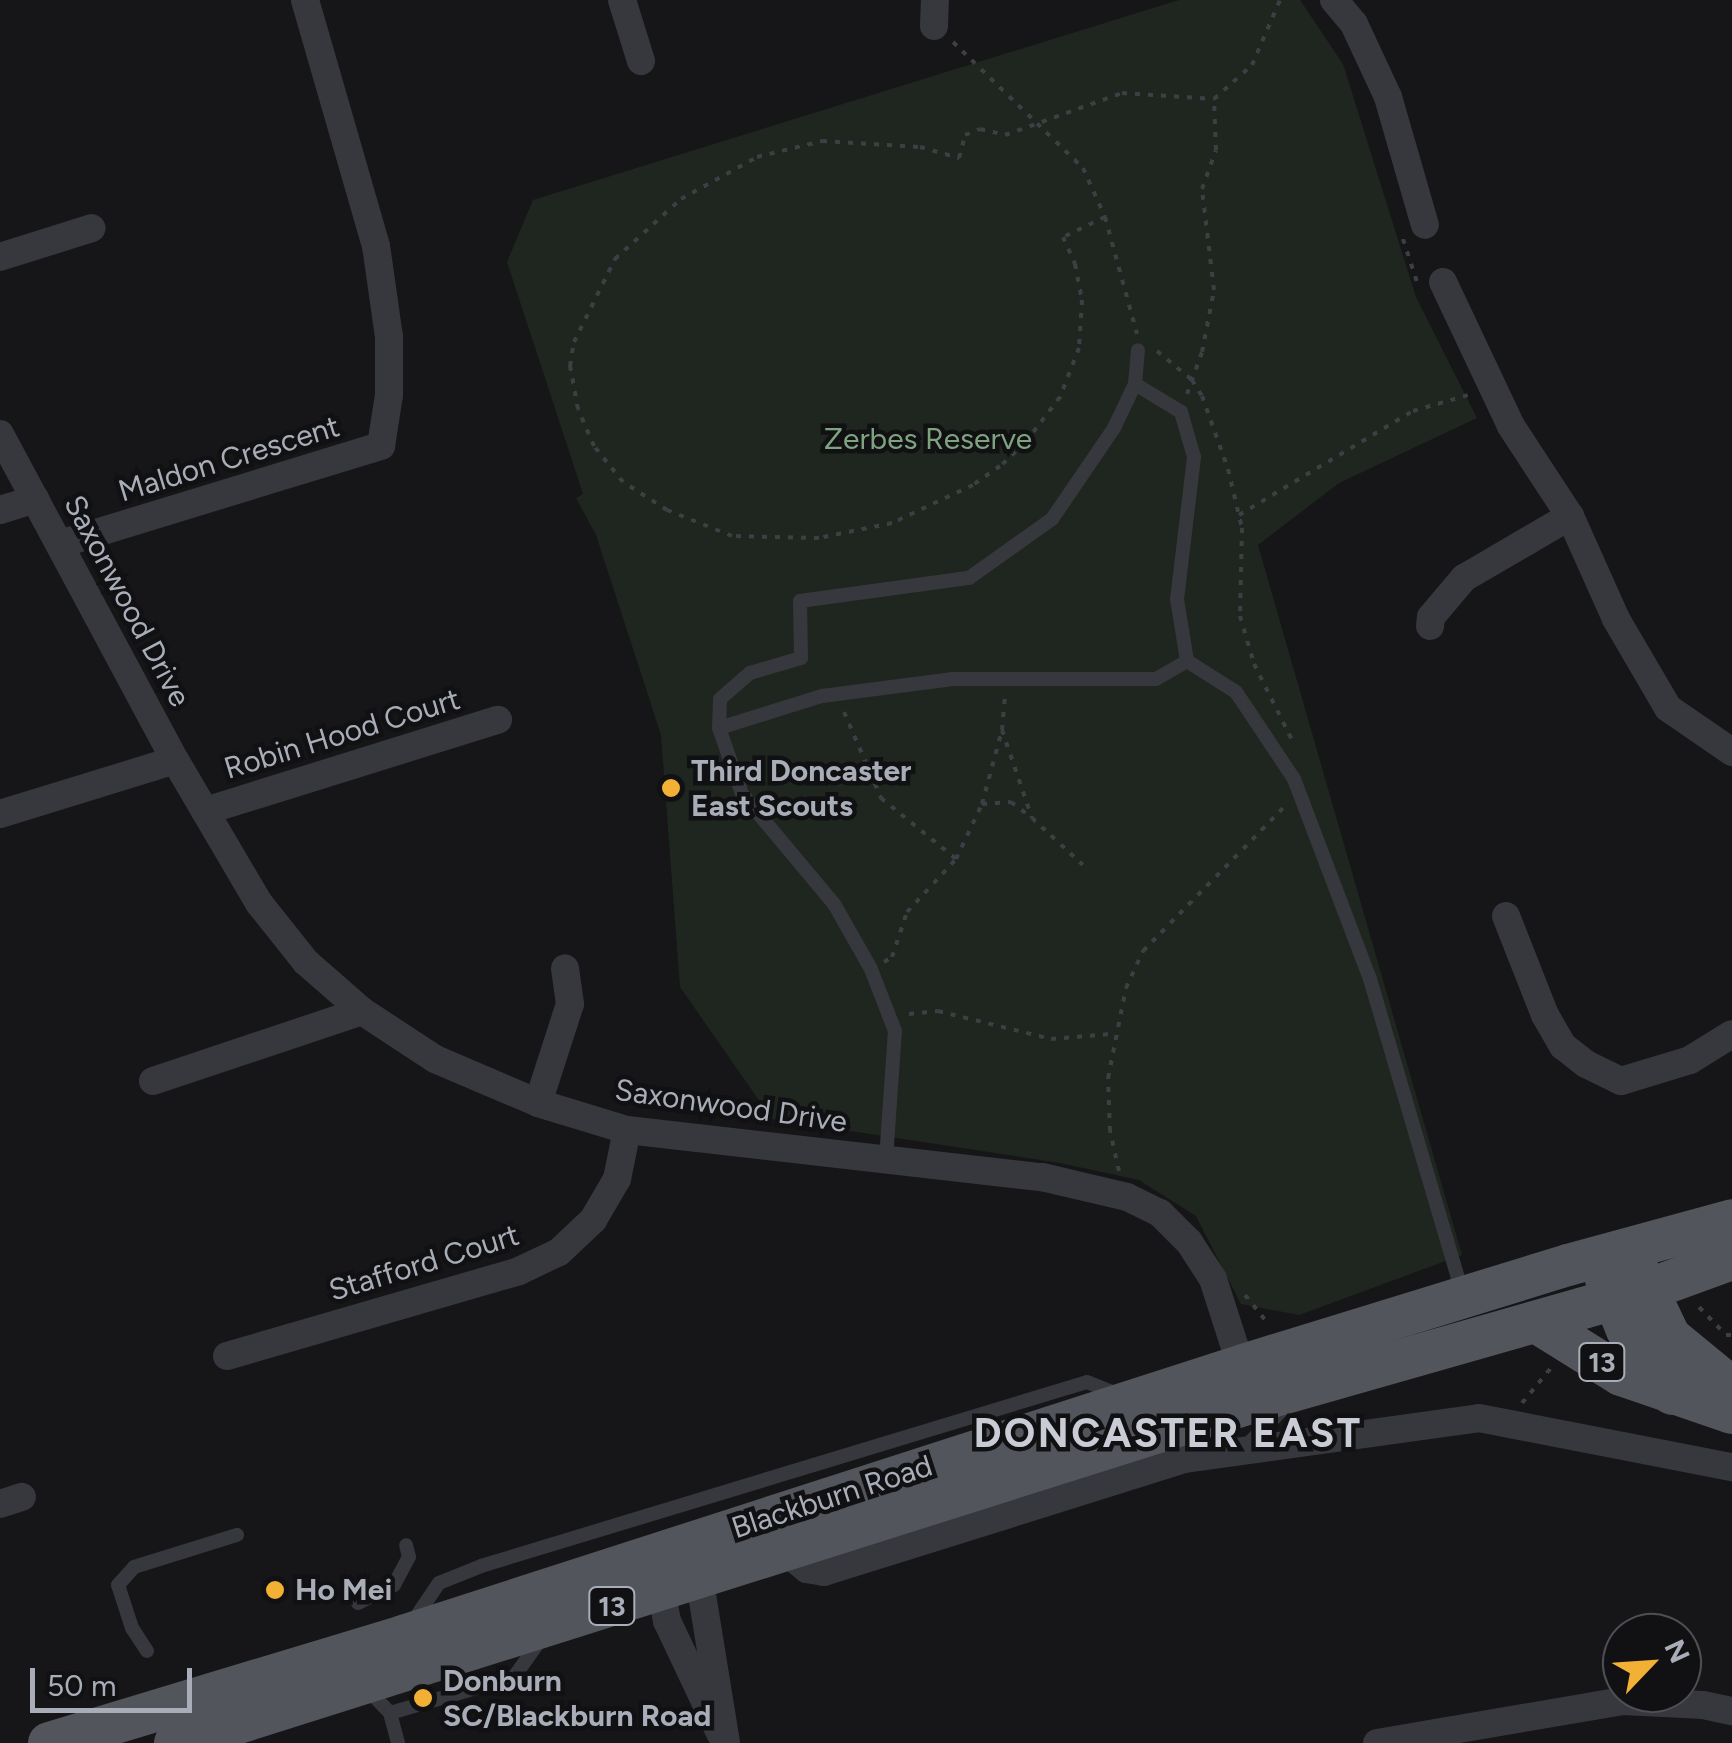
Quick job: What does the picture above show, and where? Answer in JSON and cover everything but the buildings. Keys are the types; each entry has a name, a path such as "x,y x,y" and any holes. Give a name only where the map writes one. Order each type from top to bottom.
{"main road":[{"name":"Blackburn Road","path":"174,1733 403,1636 491,1626 550,1626 672,1567 784,1550 1247,1384 1464,1297 1732,1220"},
{"path":"1599,1256 1628,1295 1637,1346 1672,1394"},
{"name":"Blackburn Road","path":"49,1743 174,1733 377,1699 491,1626 672,1567 1133,1400 1247,1384 1311,1384 1628,1295 1732,1259"},
{"name":"13","path":"1628,1295 1670,1337 1725,1377"},
{"name":"13","path":"1536,1322 1621,1375 1732,1414"}],"street":[{"name":"Maldon Crescent","path":"60,544 381,446 389,395 389,337 376,246 305,0"},
{"path":"622,0 641,61"},
{"path":"1334,0 1354,24 1388,97 1425,225"},
{"path":"0,257 92,228"},
{"path":"1442,282 1511,426 1570,516 1616,620 1668,708 1732,752"},
{"name":"Saxonwood Drive","path":"0,434 175,760 259,904 306,962 362,1010 434,1059 538,1103 627,1130 1099,1187 1160,1213 1188,1242 1213,1280 1247,1384"},
{"path":"0,510 35,499"},
{"path":"1430,626 1432,617 1464,578 1570,516"},
{"name":"Robin Hood Court","path":"205,811 498,720"},
{"path":"0,814 175,760"},
{"path":"1506,916 1545,1014 1563,1046 1586,1064 1621,1081 1690,1060 1732,1034"},
{"path":"538,1103 570,1004 565,968"},
{"path":"153,1081 362,1010"},
{"name":"Stafford Court","path":"227,1356 519,1271 559,1252 593,1220 617,1179 627,1130"},
{"path":"784,1550 808,1569 824,1572 861,1564 1185,1459 1493,1420 1732,1467"},
{"path":"1376,1743 1623,1701 1703,1704 1732,1711"}],"lane":[{"path":"886,1159 895,1031 871,969 834,904 742,794 719,728 720,699 750,673 801,658 800,601 970,578 1052,519 1114,428 1135,384 1138,350"},
{"path":"1135,384 1180,412 1194,458 1177,599 1187,661 1236,692 1287,766 1370,979 1464,1297"},
{"path":"719,728 835,694 953,680 1156,678 1187,661"},
{"path":"403,1636 438,1583 481,1566 1087,1382 1133,1400"},
{"path":"1242,1450 1311,1384"},
{"path":"147,1651 132,1628 118,1584 134,1567 237,1535"},
{"path":"358,1603 394,1585 409,1557 406,1545"},
{"path":"398,1743 377,1699 514,1677 550,1626"}],"path":[{"path":"1105,217 1063,237 1075,264 1082,300 1079,348 1060,397 1025,444 1000,466 937,504 892,523 819,538 732,536 647,498 623,482 594,446 572,383 574,342 615,260 668,209 758,158 802,150 812,143 906,146 958,158 965,135 980,129 1006,135 1036,120 1122,94 1214,99 1252,65 1280,0"},
{"path":"935,13 1083,168 1105,217 1138,350"},
{"path":"1180,412 1202,352 1214,290 1202,188 1216,150 1214,99"},
{"path":"1240,516 1413,411 1472,394"},
{"path":"1242,528 1240,616 1254,664 1299,754 1287,766"},
{"path":"871,969 892,957 907,912 956,859 982,804 1002,730 1006,679"},
{"path":"835,694 880,798 956,859"},
{"path":"1002,730 1032,818"},
{"path":"982,804 1012,802 1083,865"},
{"path":"1119,1171 1110,1131 1108,1078 1113,1034 1126,988 1143,951 1288,803"},
{"path":"891,1021 938,1012 1051,1039 1113,1034"},
{"path":"1493,1420 1572,1343"}],"green space":[{"name":"Zerbes Reserve","path":"1179,0 1300,0 1343,64 1416,297 1477,418 1339,483 1258,545 1462,1255 1299,1315 1241,1304 1196,1216 1139,1180 1060,1163 772,1119 680,987 661,735 596,535 576,498 583,494 507,262 533,200"}],"place":[{"name":"Third Doncaster East Scouts","path":"671,788"},
{"name":"Ho Mei","path":"275,1590"},
{"name":"Donburn SC/Blackburn Road","path":"423,1698"}],"district":[{"name":"DONCASTER EAST","path":"1168,1433"}]}
